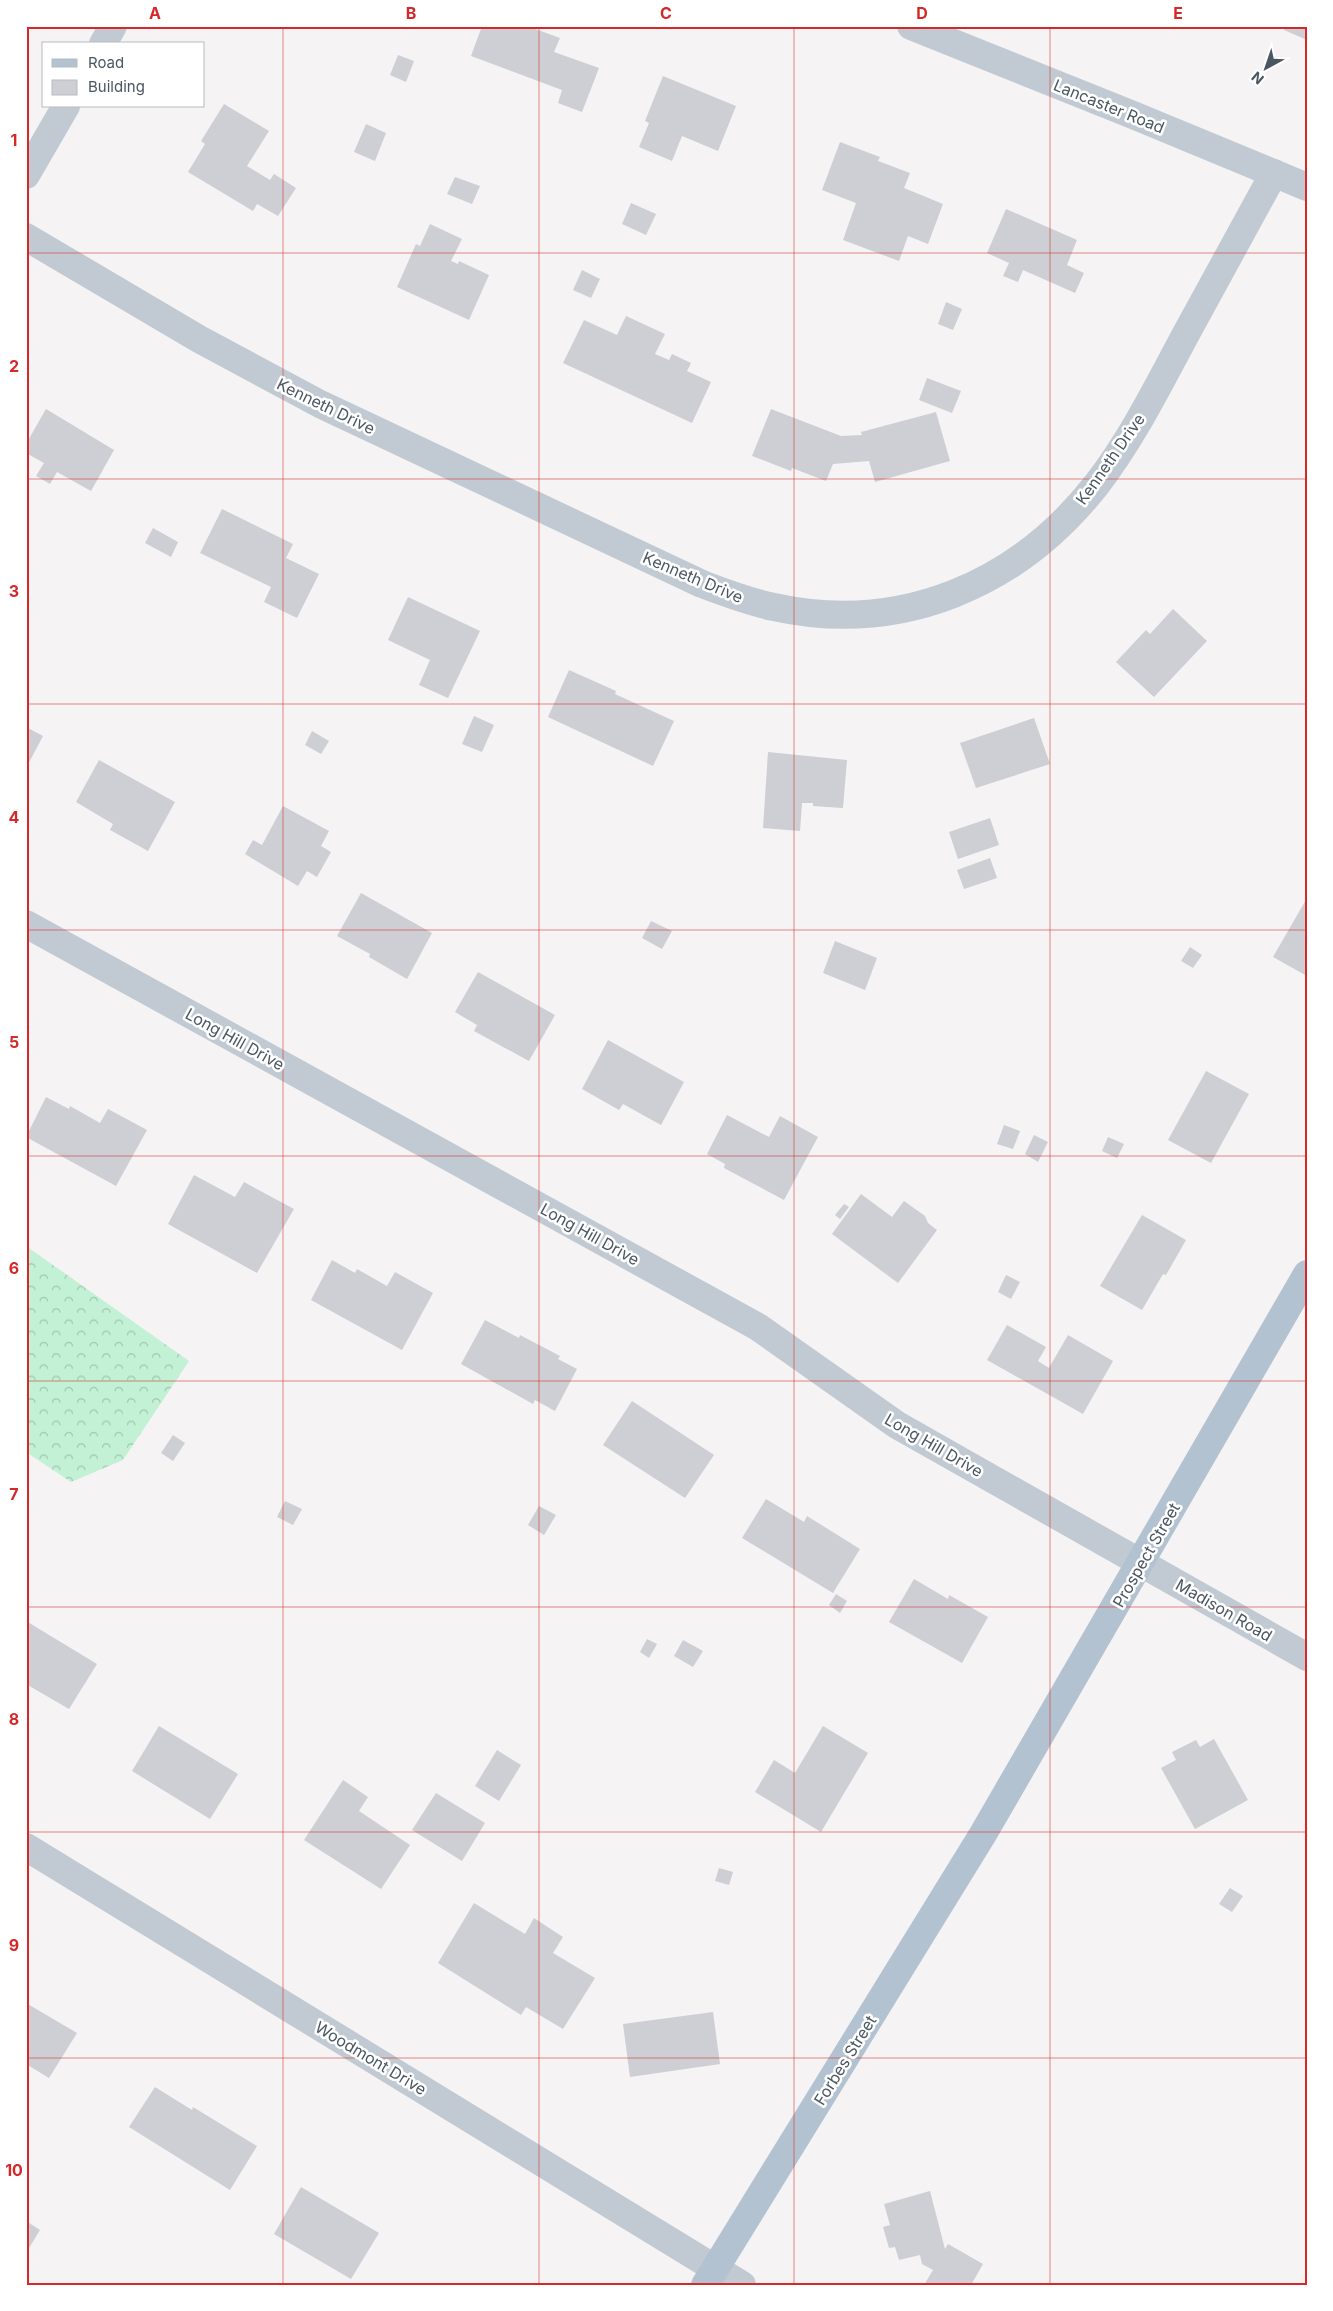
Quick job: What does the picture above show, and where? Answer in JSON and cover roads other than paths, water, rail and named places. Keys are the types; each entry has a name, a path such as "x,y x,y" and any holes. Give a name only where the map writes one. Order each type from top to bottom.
{"main road":[{"name":"Prospect Street","path":"984,1834 1307,1274"},
{"name":"Forbes Street","path":"710,2277 984,1834"}],"street":[{"path":"104,42 113,26"},
{"name":"Lancaster Road","path":"911,26 1307,187"},
{"path":"26,175 65,108"},
{"name":"Kenneth Drive","path":"26,238 199,339 320,404 702,584 738,598 775,608 813,613 850,614 886,612 951,597 992,576 1031,551 1076,508 1124,446 1148,406 1274,173"},
{"name":"Long Hill Drive","path":"26,924 758,1327 897,1425 1141,1563"},
{"name":"Madison Road","path":"1141,1563 1307,1657"},
{"name":"Woodmont Drive","path":"26,1847 710,2277 742,2285"}]}
